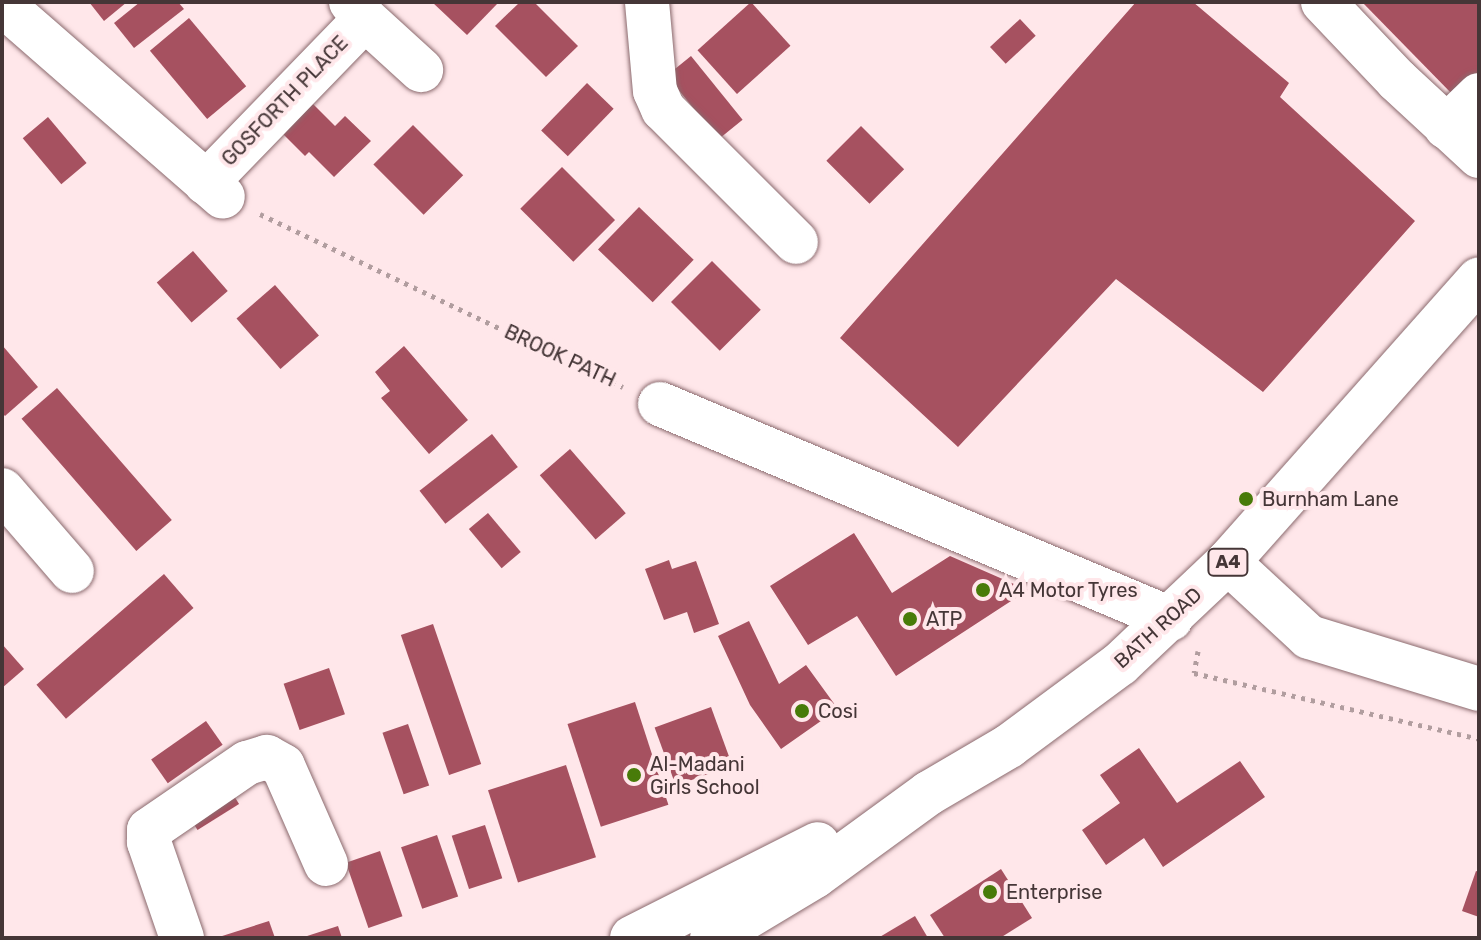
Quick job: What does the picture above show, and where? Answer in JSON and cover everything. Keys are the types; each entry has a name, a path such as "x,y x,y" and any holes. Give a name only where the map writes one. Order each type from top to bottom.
{"street":[{"path":"647,2 655,91 663,109 796,242"},
{"path":"1323,2 1446,127 1479,156"},
{"path":"2,4 215,190"},
{"path":"358,11 421,70"},
{"name":"GOSFORTH PLACE","path":"215,190 358,11"},
{"path":"1446,127 1479,95"},
{"name":"BATH ROAD","path":"632,938 777,864 929,793 1009,746 1074,700 1171,619 1228,562 1479,279"},
{"path":"660,404 1171,619"},
{"path":"2,490 72,571"},
{"path":"1228,562 1309,637 1479,689"},
{"path":"182,938 149,842 149,830 247,763 267,757 278,761 287,770 326,864"},
{"name":"BATH ROAD","path":"712,938 815,876 929,793"}],"path":[{"name":"BROOK PATH","path":"215,190 660,404"},
{"path":"1171,619 1198,650 1194,673 1479,739"}],"building":[{"path":"89,2 127,2 104,21"},
{"path":"140,2 178,2 184,9 134,48 114,23"},
{"path":"432,2 499,2 467,35"},
{"path":"520,2 534,2 578,46 546,77 495,26"},
{"path":"751,2 790,46 737,94 697,50"},
{"path":"1136,2 1193,2 1289,83 1280,97 1415,221 1263,392 1116,279 958,447 840,338"},
{"path":"1362,2 1479,2 1479,71 1454,96"},
{"path":"189,18 246,86 207,119 150,51"},
{"path":"1020,19 1036,36 1006,64 990,47"},
{"path":"691,56 743,120 719,139 667,76"},
{"path":"587,83 614,109 568,156 541,130"},
{"path":"305,96 335,126 345,116 371,141 334,177 309,152 305,156 275,126"},
{"path":"48,117 87,163 61,184 23,138"},
{"path":"413,125 463,175 424,215 373,165"},
{"path":"861,126 904,169 869,204 826,161"},
{"path":"562,167 615,220 573,262 520,209"},
{"path":"639,207 694,260 653,302 598,249"},
{"path":"193,251 228,291 192,322 157,282"},
{"path":"712,261 761,310 720,351 671,302"},
{"path":"275,285 319,336 280,369 237,318"},
{"path":"2,345 38,387 5,416 2,413"},
{"path":"404,346 468,420 429,454 381,398 390,391 375,372"},
{"path":"57,388 172,520 136,551 22,419"},
{"path":"492,434 518,467 445,524 420,491"},
{"path":"570,449 626,513 596,539 540,475"},
{"path":"488,513 521,552 502,568 469,529"},
{"path":"854,533 892,593 950,556 1028,590 896,676 857,616 808,645 770,586"},
{"path":"669,560 672,569 696,561 719,624 694,633 687,612 664,620 645,569"},
{"path":"164,574 194,608 66,719 36,685"},
{"path":"749,621 779,684 806,665 838,709 781,749 750,705 718,636"},
{"path":"433,624 481,764 449,775 401,635"},
{"path":"2,644 24,669 2,688"},
{"path":"329,668 345,714 300,730 284,684"},
{"path":"635,702 668,805 601,827 567,724"},
{"path":"711,707 732,765 676,786 655,728"},
{"path":"206,721 223,745 168,783 151,759"},
{"path":"408,724 429,785 404,794 382,733"},
{"path":"1139,748 1177,803 1240,761 1265,797 1163,867 1144,838 1106,865 1082,830 1120,803 1100,775"},
{"path":"566,765 596,857 518,883 488,790"},
{"path":"229,788 239,804 198,830 187,814"},
{"path":"485,825 502,878 469,889 452,836"},
{"path":"437,835 458,896 422,909 401,847"},
{"path":"380,851 402,916 368,928 346,863"},
{"name":"Enterprise","path":"1001,869 1032,918 1000,938 945,938 930,915"},
{"path":"1476,871 1479,872 1479,917 1462,911"},
{"path":"915,916 928,938 878,938"},
{"path":"269,921 275,938 219,938 219,937"},
{"path":"338,926 342,938 304,938 304,937"}],"place":[{"name":"Burnham Lane","path":"1246,499"},
{"name":"A4 Motor Tyres","path":"983,590"},
{"name":"ATP","path":"910,619"},
{"name":"Cosi","path":"802,711"},
{"name":"Al-Madani Girls School","path":"634,775"},
{"name":"Enterprise","path":"990,892"}]}
